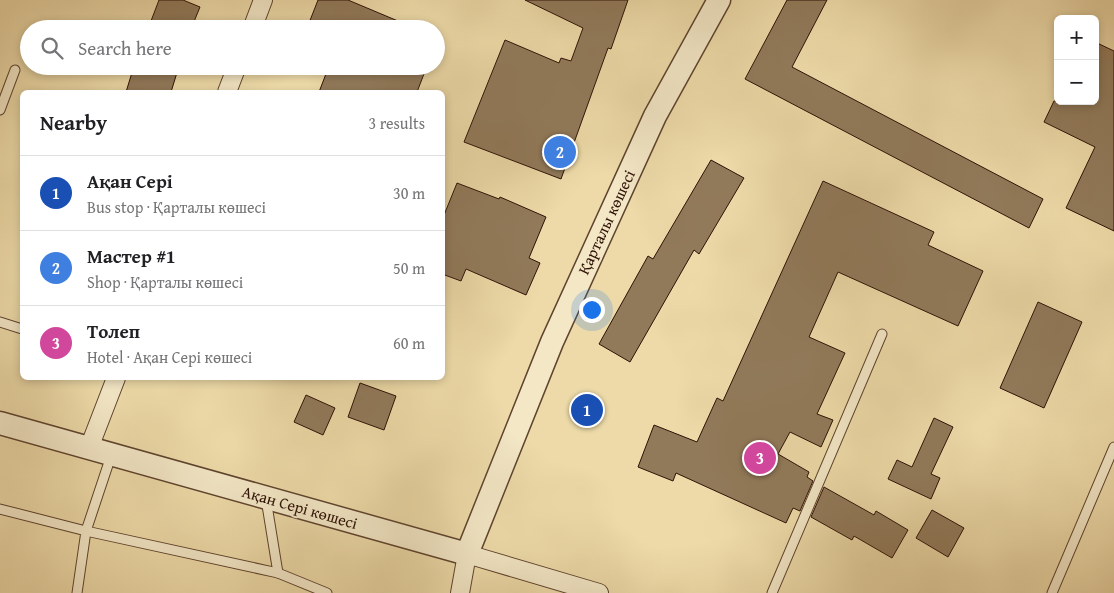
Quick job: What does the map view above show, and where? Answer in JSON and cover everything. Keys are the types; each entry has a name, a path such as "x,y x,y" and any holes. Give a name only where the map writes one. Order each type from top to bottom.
{"street":[{"path":"255,20 263,0"},
{"name":"Қарталы көшесі","path":"460,593 467,554 552,342 655,116 719,0"},
{"path":"228,90 234,75"},
{"path":"89,448 115,380"},
{"name":"Ақан Сері көшесі","path":"0,423 265,496 599,593"}],"lane":[{"path":"0,110 15,70"},
{"path":"0,322 20,328"},
{"path":"772,593 882,334"},
{"path":"1052,593 1114,447"},
{"path":"77,593 86,531 112,453"},
{"path":"265,496 278,573"},
{"path":"0,508 86,531 278,573 327,593"}],"building":[{"path":"159,0 183,0 200,7 195,20 151,20"},
{"path":"318,0 348,0 396,20 310,20"},
{"path":"525,0 628,0 611,49 608,48 561,179 464,142 505,40 559,63 561,58 571,61 583,28"},
{"path":"787,0 827,0 792,67 1043,199 1029,228 745,79"},
{"path":"1099,44 1114,51 1114,231 1066,208 1095,147 1044,122 1054,101 1054,105 1099,105"},
{"path":"131,75 176,75 172,90 127,90"},
{"path":"326,75 424,75 418,90 320,90"},
{"path":"711,160 744,178 699,254 694,250 630,362 599,344 648,256 653,259"},
{"path":"823,181 934,232 928,245 983,271 958,326 838,272 809,337 845,353 817,414 833,420 821,447 790,432 778,454 809,472 807,477 813,481 800,511 793,508 786,523 676,473 673,481 638,467 654,425 697,442 717,398 723,401"},
{"path":"457,183 499,199 500,197 546,217 529,258 540,263 526,295 466,269 461,281 445,275 445,213"},
{"path":"1038,302 1082,322 1044,408 1000,388"},
{"path":"360,383 396,396 384,430 348,417"},
{"path":"306,395 335,408 323,435 294,422"},
{"path":"934,418 953,427 931,474 940,478 931,499 888,479 897,460 912,467"},
{"path":"824,487 874,515 876,511 908,530 892,558 854,536 852,540 811,517"},
{"path":"932,510 964,528 948,557 916,538"}],"place":[{"name":"Мастер #1","path":"560,152"},
{"name":"Ақан Серi","path":"587,410"},
{"name":"Толеп","path":"760,458"}]}
